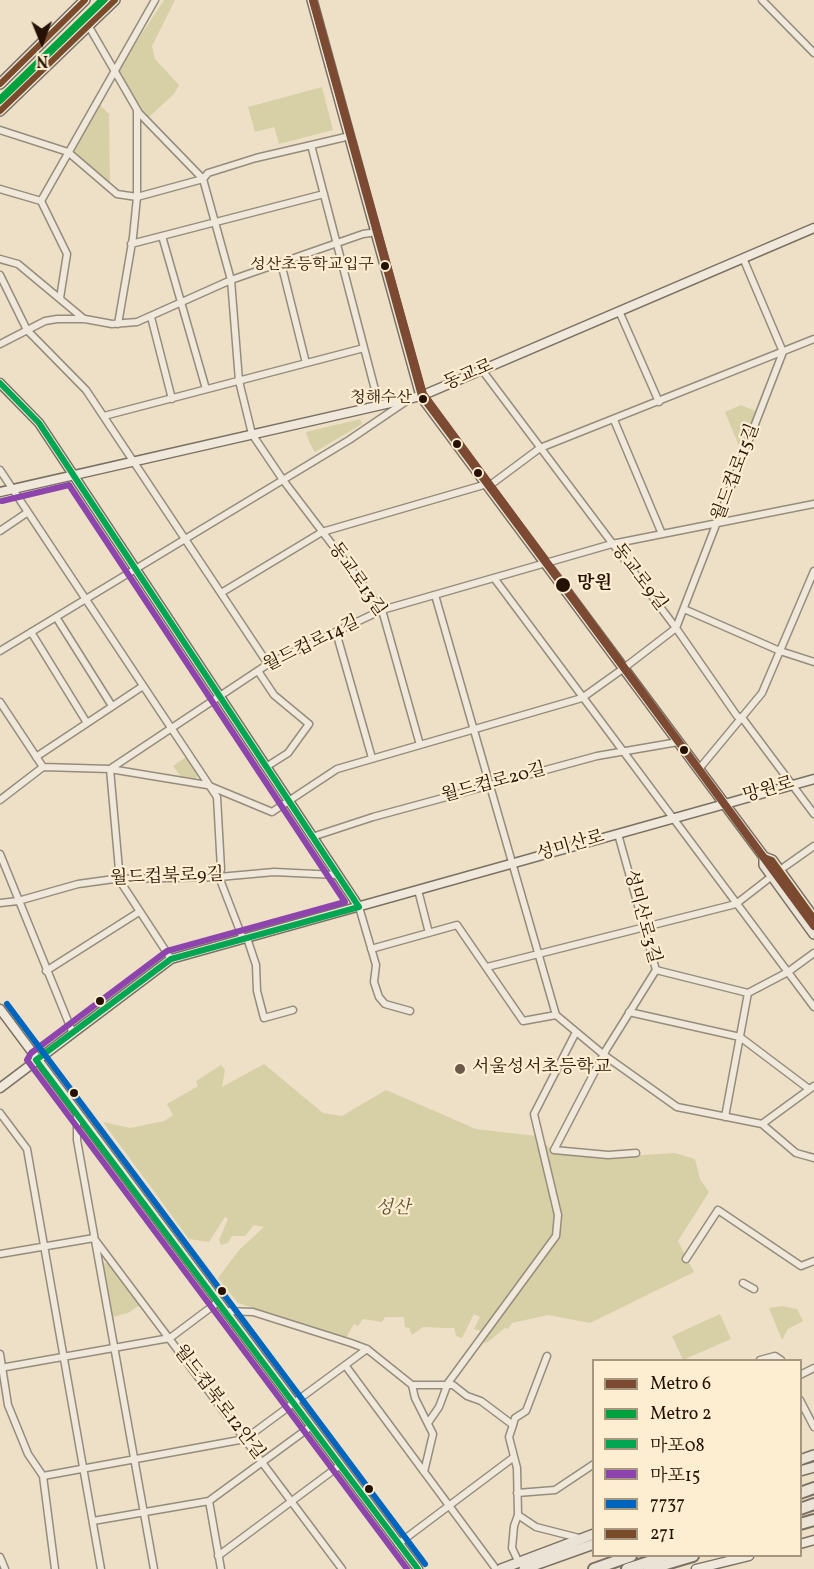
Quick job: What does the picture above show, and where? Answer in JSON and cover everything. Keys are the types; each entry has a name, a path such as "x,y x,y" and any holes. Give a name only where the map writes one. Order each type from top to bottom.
{"highway":[{"path":"594,1569 628,1557"},
{"path":"627,1569 664,1557"},
{"path":"649,1569 690,1557"}],"main road":[{"path":"0,84 85,0"},
{"path":"0,111 115,0"},
{"path":"312,0 376,232 416,397 488,485 764,857 772,860 776,873 814,934"},
{"path":"776,873 814,918"},
{"path":"521,1566 592,1535"},
{"path":"501,1569 521,1566 592,1545"}],"street":[{"path":"41,201 155,0"},
{"path":"762,0 814,53"},
{"path":"88,26 137,110 203,179 217,222 231,280 239,381 252,434"},
{"path":"118,324 137,197 137,110"},
{"path":"0,130 68,152 117,194 137,197 203,179 208,173 350,136"},
{"path":"311,145 379,405"},
{"path":"0,189 41,201 67,254 60,298"},
{"path":"131,244 324,194"},
{"name":"동교로","path":"0,492 416,397 814,228"},
{"path":"0,344 45,321 85,319 118,324 136,322 231,280 337,243 376,232"},
{"path":"162,236 206,390"},
{"path":"743,258 783,352"},
{"path":"0,259 18,264 85,319"},
{"path":"281,263 306,363"},
{"path":"0,275 27,330 86,390 268,664"},
{"path":"619,311 658,402"},
{"path":"151,317 172,399"},
{"path":"221,593 322,532 488,485 540,448 814,339"},
{"path":"104,416 364,348"},
{"name":"월드컵로15길","path":"207,785 272,812 337,769 582,698 624,668 676,628 783,352"},
{"name":"동교로9길","path":"482,370 676,628 736,716 743,719 814,814"},
{"path":"0,383 39,423 358,907 376,965 374,982 379,997 385,1004 410,1011"},
{"path":"0,651 87,600 416,397"},
{"path":"366,408 375,413 377,422"},
{"path":"614,420 662,534"},
{"name":"동교로13길","path":"252,434 283,480 382,610 420,744"},
{"path":"0,470 217,797 221,869 219,877 256,966 257,991 264,1018 293,1010"},
{"name":"월드컵로14길","path":"110,769 268,664 382,610 612,544 814,504"},
{"path":"0,531 28,512"},
{"path":"699,769 743,719 762,693 810,587 814,571"},
{"path":"495,578 814,1007"},
{"path":"435,595 556,1015 604,1055 677,1107 762,1125 796,1153 814,1158"},
{"path":"684,609 780,651 814,662"},
{"path":"56,617 112,706"},
{"path":"31,632 87,723"},
{"path":"336,632 372,758"},
{"path":"258,671 274,695 309,724 288,753 266,767"},
{"path":"36,757 143,686"},
{"path":"0,702 43,767"},
{"name":"월드컵로20길","path":"312,837 373,817 623,749 678,742"},
{"path":"0,800 43,767 110,769 207,785"},
{"path":"110,769 120,881 171,959"},
{"name":"망원로","path":"724,804 814,779"},
{"name":"성미산로","path":"0,1088 72,1031 171,959 724,804"},
{"name":"성미산로3길","path":"618,834 656,970 604,1055 554,1150 636,1153"},
{"path":"487,967 645,929 736,904 814,846"},
{"path":"0,854 72,1031"},
{"name":"월드컵북로9길","path":"0,903 18,901 78,884 274,872 337,875"},
{"path":"418,890 429,933"},
{"path":"46,971 140,912"},
{"path":"371,949 457,925 523,1021 556,1015"},
{"path":"656,970 748,993 788,972 814,953"},
{"path":"725,1117 748,993"},
{"path":"0,1009 418,1569"},
{"path":"629,1012 740,1037 812,1088 762,1125"},
{"path":"428,1423 439,1407 448,1383 548,1248 559,1222 534,1114 576,1032"},
{"path":"0,1113 27,1149 101,1569"},
{"path":"77,1113 77,1140 154,1569"},
{"path":"686,1259 718,1210 801,1266 814,1261"},
{"path":"0,1254 94,1238"},
{"name":"월드컵북로12안길","path":"94,1238 342,1569"},
{"path":"743,1283 754,1289"},
{"path":"2,1367 170,1338 218,1302"},
{"path":"224,1311 253,1312 367,1349 412,1385 434,1434 424,1472"},
{"path":"43,1476 245,1439 367,1349"},
{"path":"0,1354 8,1405 27,1454 43,1476 55,1569"},
{"path":"521,1566 512,1548 514,1526 518,1515 517,1468 509,1437 515,1418 526,1410 547,1356"},
{"path":"763,1359 775,1356 780,1359"},
{"path":"345,1365 496,1569"},
{"path":"412,1385 448,1383 467,1396 481,1401 513,1425"},
{"path":"802,1402 814,1427"},
{"path":"93,1521 209,1501 310,1427"},
{"path":"398,1545 514,1457"},
{"path":"517,1493 555,1490 592,1465"},
{"path":"218,1556 339,1466"},
{"path":"209,1501 221,1569"},
{"path":"518,1515 536,1527 579,1539"},
{"path":"0,1557 4,1569"},
{"path":"696,1569 745,1557"}],"green space":[{"path":"164,0 175,0 152,46 155,59 179,85 174,94 148,118 117,72"},
{"path":"322,87 333,130 279,144 274,127 255,132 248,107"},
{"path":"99,104 109,114 110,185 74,154 73,149"},
{"path":"741,405 758,412 744,446 739,446 725,412"},
{"path":"360,419 362,424 315,452 310,444 306,432"},
{"path":"186,757 198,775 195,780 181,777 173,766"},
{"name":"성산","path":"264,1064 323,1113 342,1116 386,1090 476,1129 536,1136 552,1150 607,1157 675,1153 695,1159 700,1179 709,1192 678,1241 694,1272 590,1323 548,1315 512,1323 508,1329 505,1328 488,1342 472,1345 481,1331 474,1329 480,1317 474,1314 462,1338 456,1336 454,1328 423,1327 412,1335 409,1328 405,1327 404,1317 385,1317 382,1322 363,1319 358,1326 354,1324 346,1338 238,1303 218,1278 239,1250 264,1227 254,1225 245,1236 232,1236 228,1243 221,1245 219,1240 228,1219 225,1217 209,1242 189,1239 103,1122 130,1128 164,1121 173,1115 167,1104 198,1086 196,1081 221,1065 225,1070 222,1087"},
{"path":"108,1262 140,1305 128,1313 113,1317 103,1264"},
{"path":"782,1306 797,1309 803,1321 788,1329 782,1340 769,1308"},
{"path":"720,1314 731,1339 683,1359 672,1336"}],"pier":[{"path":"607,1557 687,1557 658,1569 577,1569"}],"metro line":[{"name":"2","path":"0,100 103,0"},
{"name":"6","path":"313,0 423,394 814,926"}],"transit line":[{"name":"271","path":"0,84 85,0"},
{"name":"271","path":"0,111 115,0"},
{"name":"271","path":"312,0 421,396 724,804"},
{"name":"마포08","path":"0,383 39,423 359,907 171,959 36,1060 418,1569"},
{"name":"마포15","path":"2,501 69,485 345,902 167,951 31,1053 27,1060 407,1569"},
{"name":"271","path":"764,857 772,860 814,918"},
{"name":"7737","path":"7,1004 425,1564"}],"place":[{"name":"성산초등학교입구","path":"385,266"},
{"name":"청해수산","path":"423,399"},
{"name":"망원","path":"563,585"},
{"name":"서울성서초등학교","path":"460,1069"}]}
